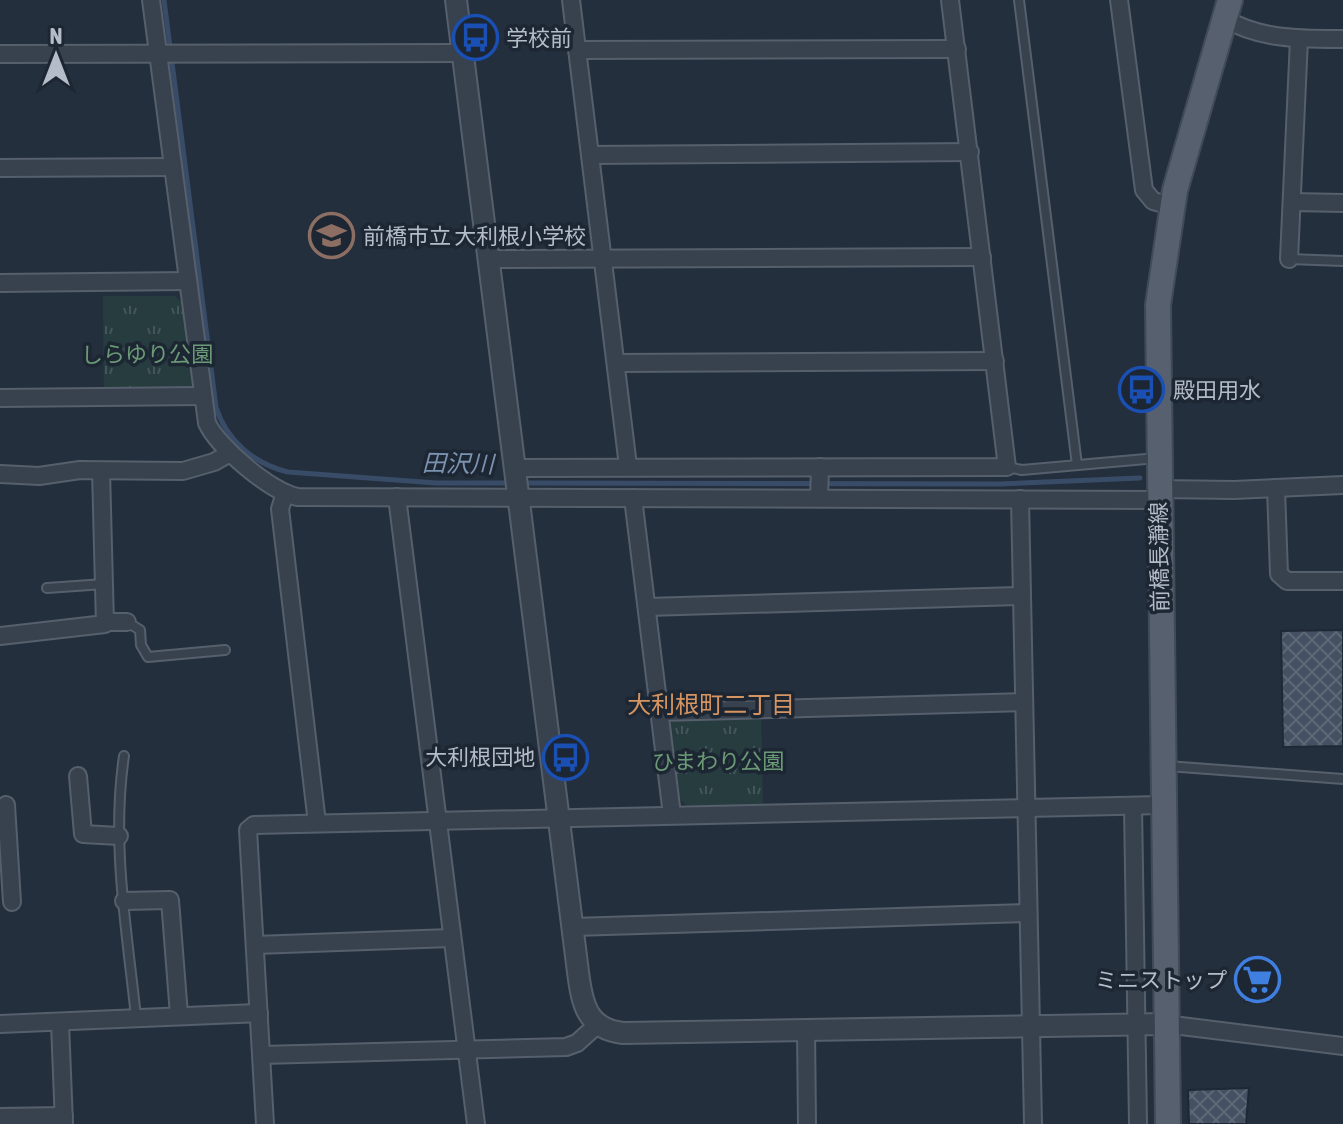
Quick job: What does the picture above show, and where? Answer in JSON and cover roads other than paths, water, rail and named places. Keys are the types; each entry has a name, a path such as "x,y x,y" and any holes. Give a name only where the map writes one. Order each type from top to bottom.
{"main road":[{"name":"前橋長瀞線","path":"1168,1124 1158,305 1172,206 1189,132 1227,9"}],"street":[{"path":"151,0 201,396 210,430 230,453 285,493 298,497 1020,499 1343,485"},
{"path":"456,0 581,998 588,1015 597,1025 623,1033 1136,1022 1343,1046"},
{"path":"571,0 628,466"},
{"path":"516,468 1007,467 950,0"},
{"path":"1119,0 1144,190 1153,201 1172,206"},
{"path":"1227,9 1245,31 1299,39 1343,39"},
{"path":"1289,259 1299,39"},
{"path":"577,50 957,49"},
{"path":"0,54 463,53"},
{"path":"590,155 970,152"},
{"path":"0,168 173,167"},
{"path":"1292,202 1343,203"},
{"path":"490,259 982,257"},
{"path":"0,283 187,281"},
{"path":"616,363 995,361"},
{"path":"0,398 201,396"},
{"path":"0,474 39,476 101,471 183,471 214,462 230,453"},
{"path":"819,498 820,467"},
{"path":"101,471 106,622"},
{"path":"1276,488 1279,574 1287,581 1343,581"},
{"path":"285,493 280,509 317,823"},
{"path":"397,497 476,1124"},
{"path":"633,498 672,815"},
{"path":"1020,499 1033,1124"},
{"path":"647,607 1022,596"},
{"path":"0,636 99,628 106,622 127,622"},
{"path":"660,712 1024,702"},
{"path":"78,776 83,834 119,836"},
{"path":"7,891 8,805"},
{"path":"265,1124 250,826 1162,805"},
{"path":"1133,806 1138,1124"},
{"path":"124,901 170,900 179,1015"},
{"path":"573,927 1028,913"},
{"path":"255,945 451,938"},
{"path":"0,1024 259,1013"},
{"path":"0,1117 64,1120 60,1023"},
{"path":"261,1055 566,1047 577,1043 597,1025"},
{"path":"806,1029 807,1124"}],"lane":[{"path":"1019,0 1077,465"},
{"path":"1289,259 1343,261"},
{"path":"1007,467 1022,470 1158,458"},
{"path":"47,588 104,584"},
{"path":"127,622 140,630 141,645 148,657 225,650"},
{"path":"124,756 119,836 136,1018"},
{"path":"1162,766 1343,779"}],"waterway":[{"name":"田沢川","path":"164,0 216,407 234,440 253,457 288,472 436,483 513,483"},
{"name":"田沢川","path":"523,483 1000,484 1140,478"}],"place":[{"name":"学校前","path":"475,38"},
{"name":"前橋市立 大利根小学校","path":"332,236"},
{"name":"殿田用水","path":"1142,390"},
{"name":"大利根団地","path":"566,757"},
{"name":"ミニストップ","path":"1258,980"}],"district":[{"name":"大利根町二丁目","path":"711,705"}],"park label":[{"name":"しらゆり公園","path":"147,354"},
{"name":"ひまわり公園","path":"718,761"}]}
